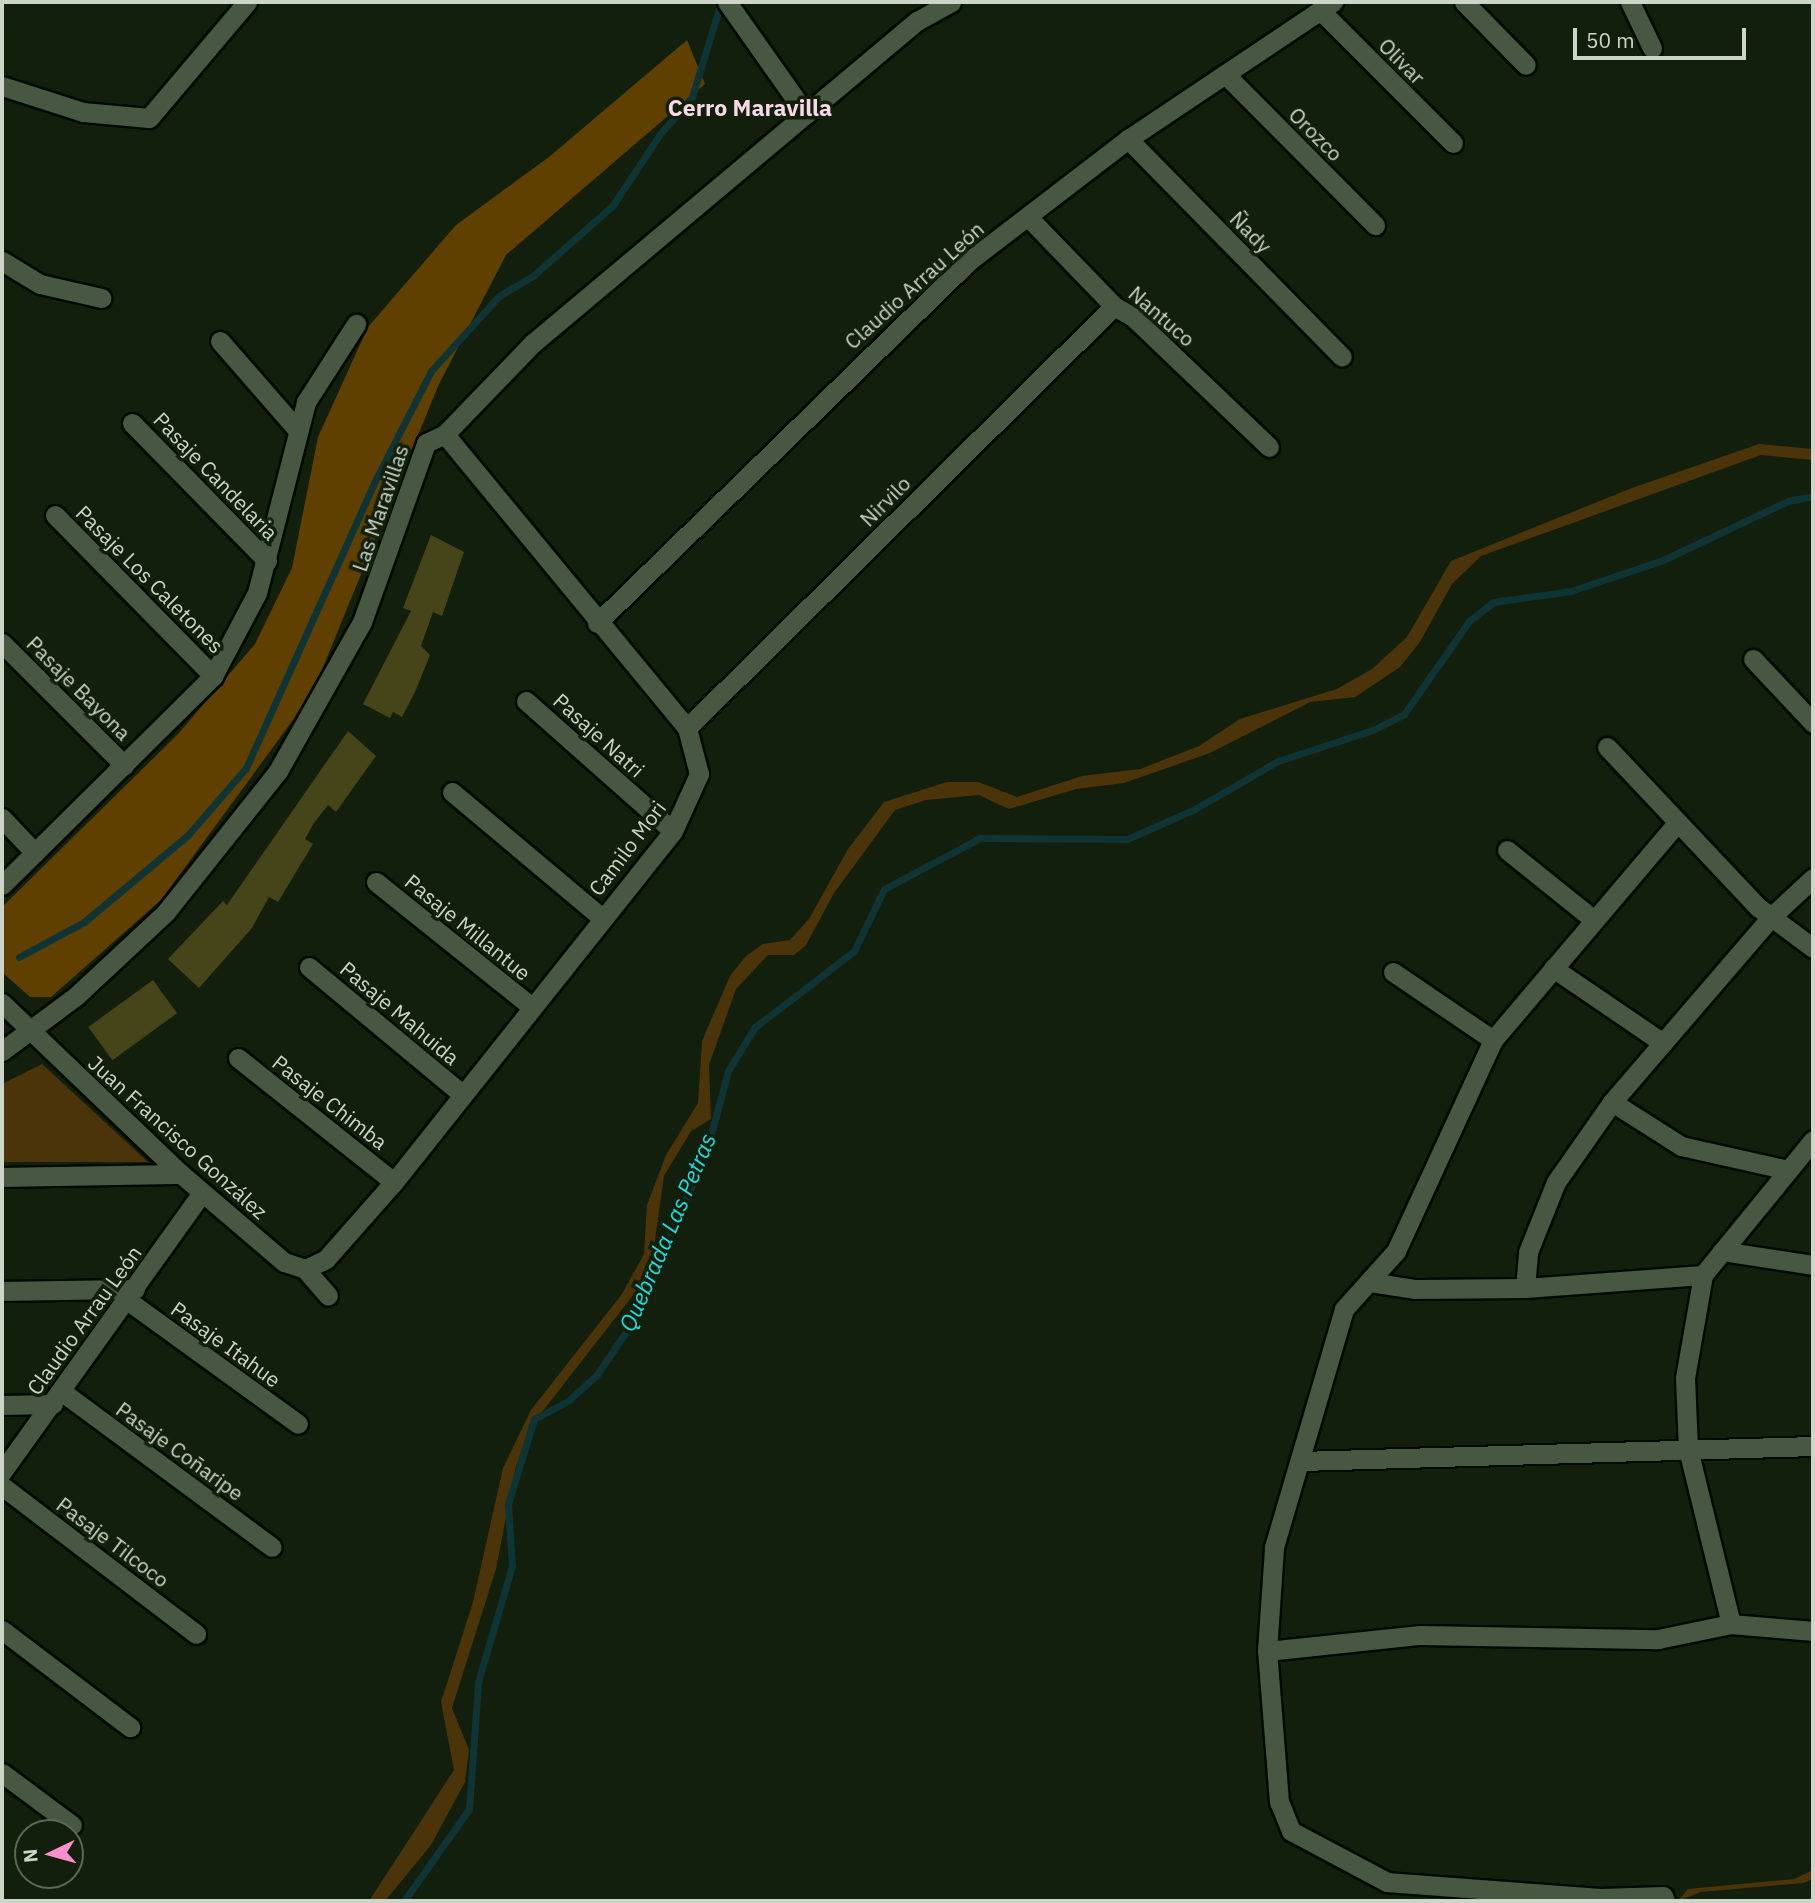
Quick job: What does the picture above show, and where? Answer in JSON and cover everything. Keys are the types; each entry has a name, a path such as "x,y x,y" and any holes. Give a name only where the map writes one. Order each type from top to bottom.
{"street":[{"path":"2,86 83,112 149,118 247,2"},
{"path":"727,2 806,114"},
{"name":"Las Maravillas","path":"2,1051 76,996 166,912 278,771 362,622 426,443 445,434 533,343 918,21 951,2"},
{"path":"1464,2 1526,65"},
{"path":"1630,2 1651,48"},
{"name":"Claudio Arrau León","path":"597,623 850,373 969,261 1128,139 1326,6"},
{"name":"Olivar","path":"1326,6 1453,143"},
{"name":"Orozco","path":"1225,74 1375,225"},
{"name":"Ñady","path":"1128,139 1342,357"},
{"name":"Nantuco","path":"1028,217 1114,306 1133,317 1269,447"},
{"path":"2,261 40,284 101,298"},
{"name":"Nirvilo","path":"687,728 1114,306"},
{"path":"2,885 213,676 242,628 267,561 296,428 316,379 356,324"},
{"path":"220,341 296,428"},
{"name":"Pasaje Candelaria","path":"132,423 267,561"},
{"name":"Camilo Mori","path":"306,1269 326,1259 394,1182 673,831 699,774 687,728 597,623 445,434"},
{"name":"Pasaje Los Caletones","path":"55,515 213,676"},
{"name":"Pasaje Bayona","path":"2,643 124,765"},
{"path":"1753,659 1813,723"},
{"name":"Pasaje Natri","path":"526,701 673,831"},
{"path":"1607,747 1770,917 1813,948"},
{"path":"452,792 602,918"},
{"path":"2,818 35,853"},
{"path":"1665,1901 1663,1896 1600,1898 1387,1882 1291,1831 1279,1802 1267,1651 1274,1547 1344,1309 1396,1251 1493,1040 1677,823"},
{"path":"1507,850 1594,920"},
{"path":"1525,1288 1528,1252 1556,1182 1612,1102 1770,917 1813,878"},
{"name":"Pasaje Millantue","path":"376,882 532,1007"},
{"name":"Pasaje Mahuida","path":"309,967 462,1094"},
{"path":"1553,968 1663,1043"},
{"path":"1393,972 1493,1040"},
{"name":"Juan Francisco González","path":"2,1003 27,1031 202,1193 284,1262 306,1269 328,1295"},
{"name":"Pasaje Chimba","path":"238,1058 394,1182"},
{"path":"1612,1102 1681,1146 1788,1170"},
{"path":"1731,1624 1688,1449 1685,1378 1703,1275 1813,1140"},
{"path":"2,1177 181,1174"},
{"name":"Claudio Arrau León","path":"2,1472 202,1193"},
{"path":"1722,1251 1813,1265"},
{"path":"1370,1282 1415,1289 1525,1288 1703,1275"},
{"path":"2,1291 131,1294"},
{"name":"Pasaje Itahue","path":"131,1294 298,1424"},
{"path":"2,1405 57,1398"},
{"name":"Pasaje Coñaripe","path":"57,1398 272,1547"},
{"path":"1300,1461 1813,1446"},
{"name":"Pasaje Tilcoco","path":"2,1486 196,1634"},
{"path":"1267,1651 1420,1635 1658,1639 1731,1624 1813,1632"},
{"path":"2,1630 130,1727"},
{"path":"2,1773 64,1819"}],"shaded area":[{"path":"687,40 705,84 506,255 439,384 312,694 161,900 51,997 30,997 2,972 2,907 177,735 255,644 292,568 318,437 368,327 456,225 549,157"},
{"path":"1759,444 1813,449 1813,460 1761,455 1481,556 1452,584 1420,642 1400,667 1355,697 1310,702 1210,753 1124,783 1076,789 1009,809 979,795 926,800 895,810 834,893 806,945 794,955 768,955 736,989 709,1065 711,1119 691,1131 664,1176 653,1254 634,1294 542,1412 516,1466 496,1569 452,1708 469,1750 465,1782 431,1845 385,1901 369,1901 454,1770 441,1702 473,1602 503,1468 531,1410 622,1294 644,1254 647,1205 666,1155 698,1103 702,1041 730,976 746,956 763,944 790,940 809,919 848,849 884,802 947,782 978,782 1017,797 1082,776 1140,769 1199,746 1240,719 1337,689 1372,669 1407,637 1451,561 1632,488"},
{"path":"42,1064 148,1162 2,1162 2,1084"},
{"path":"1813,1870 1813,1879 1803,1883 1701,1892 1678,1901 1688,1889 1794,1879"}],"building":[{"path":"431,535 464,552 442,616 433,612 421,646 430,655 415,692 402,717 393,712 390,718 363,704 411,611 403,608"},
{"path":"348,731 376,756 336,812 328,805 314,823 305,839 313,844 278,902 269,897 252,928 199,988 168,959 223,901 227,905"},
{"path":"153,980 177,1013 112,1060 88,1027"}],"waterway":[{"path":"19,957 84,922 187,836 246,768 377,477 431,371 499,296 534,275 613,205 660,134 692,97 721,2"},
{"name":"Quebrada Las Petras","path":"404,1901 469,1809 478,1682 512,1566 508,1504 534,1419 569,1400 596,1376 632,1323 706,1153 728,1071 755,1027 854,951 884,889 980,838 1127,839 1193,810 1278,761 1373,730 1404,714 1469,621 1493,602 1571,591 1663,560 1788,501 1813,496"}],"district":[{"name":"Cerro Maravilla","path":"750,107"}]}
